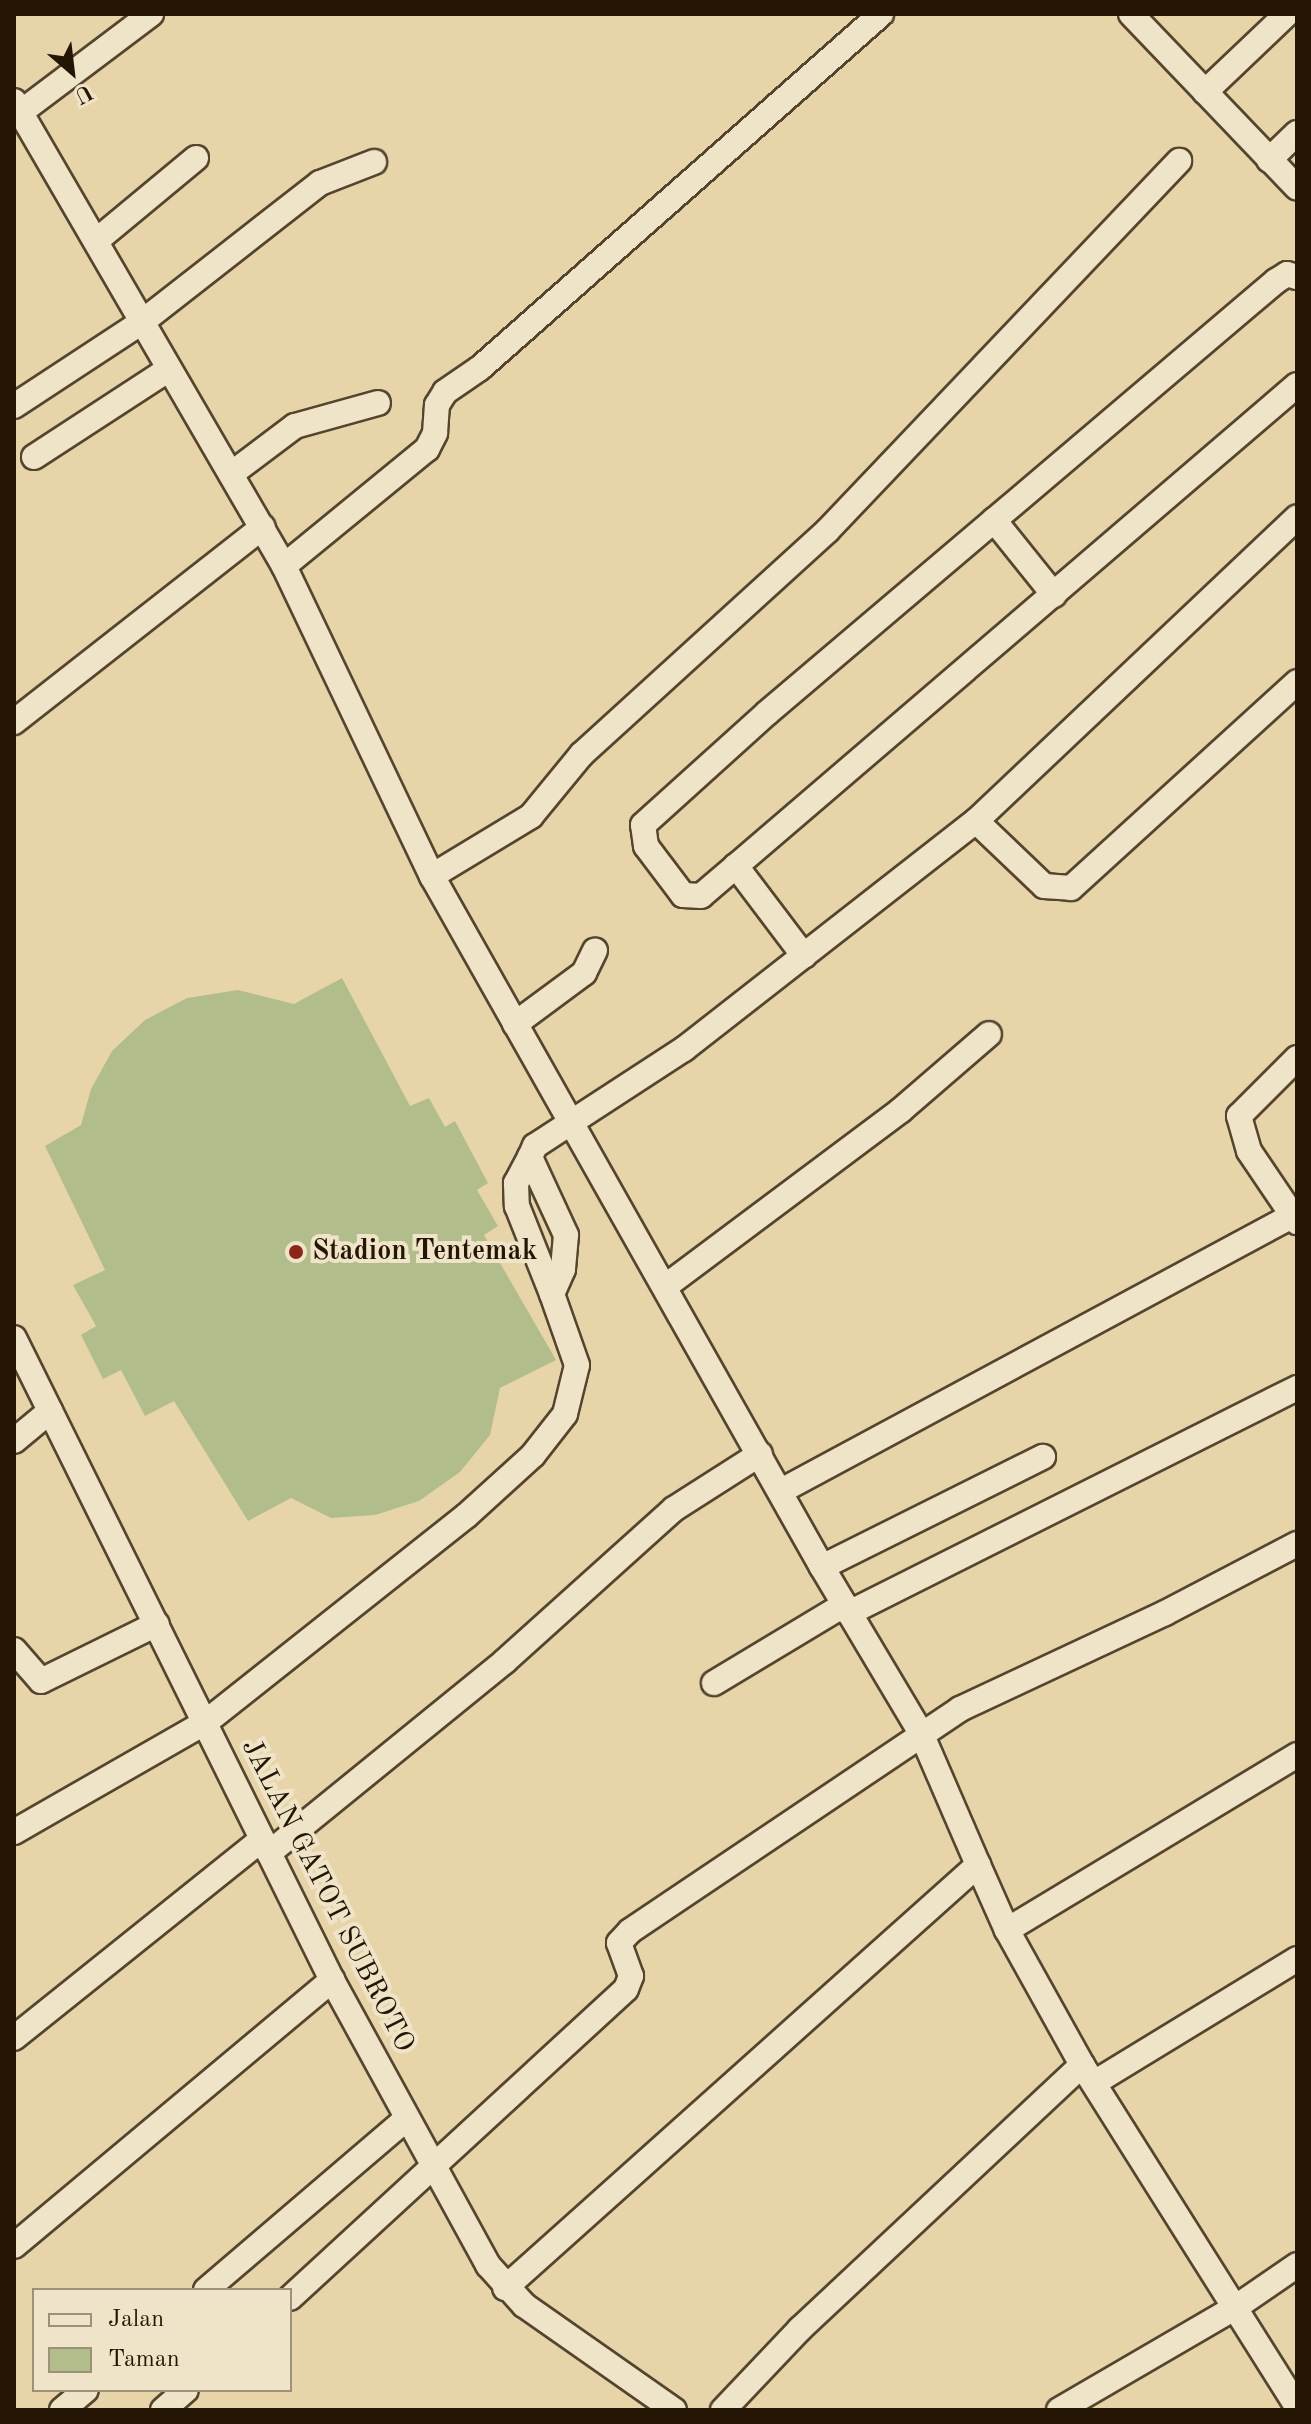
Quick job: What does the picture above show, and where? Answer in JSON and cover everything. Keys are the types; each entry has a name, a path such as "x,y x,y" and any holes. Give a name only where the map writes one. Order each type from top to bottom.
{"street":[{"path":"151,14 18,107 284,566 432,876 822,1567 921,1733 1007,1930 1088,2074 1297,2407"},
{"path":"284,566 427,449 435,433 437,405 445,392 480,368 881,14"},
{"path":"1205,92 1287,14"},
{"path":"1139,17 1205,92 1297,188"},
{"path":"1269,160 1297,133"},
{"path":"96,241 196,158"},
{"path":"432,876 531,816 582,754 827,531 1179,161"},
{"path":"14,406 142,322 320,183 374,162"},
{"path":"1295,274 1276,281 994,520 643,825 646,846 683,895 701,896 1297,385"},
{"path":"34,457 169,369"},
{"path":"231,474 295,426 378,403"},
{"path":"14,1832 206,1722 466,1516 533,1455 565,1414 575,1386 573,1345 517,1206 516,1183 535,1146 684,1049 976,821 1297,517"},
{"path":"994,520 1054,595"},
{"path":"14,722 263,527"},
{"path":"976,821 1044,886 1071,888 1297,682"},
{"path":"736,866 804,956"},
{"path":"515,1024 584,973 595,950"},
{"path":"666,1286 901,1110 989,1034"},
{"path":"781,1491 1294,1219 1249,1151 1239,1116 1297,1058"},
{"path":"530,1157 566,1235 563,1269 552,1294"},
{"name":"JALAN GATOT SUBROTO","path":"14,1338 332,1980 406,2119 505,2288 674,2410"},
{"path":"714,1683 846,1609 1297,1388"},
{"path":"14,1441 50,1411"},
{"path":"14,2038 505,1661 674,1509 760,1454"},
{"path":"822,1567 1043,1457"},
{"path":"292,2296 435,2170 626,1989 631,1976 619,1951 623,1937 921,1733 1023,1676 1165,1613 1297,1544"},
{"path":"14,1650 41,1681 157,1624"},
{"path":"1007,1930 1297,1755"},
{"path":"505,2288 978,1865"},
{"path":"723,2410 800,2329 1088,2074 1297,1959"},
{"path":"14,2246 332,1980"},
{"path":"208,2288 406,2119"},
{"path":"1059,2410 1236,2307 1297,2265"},
{"path":"62,2410 84,2392"},
{"path":"163,2410 184,2392"}],"green space":[{"name":"Stadion Tentemak","path":"342,978 410,1106 429,1098 445,1127 455,1121 488,1183 477,1190 498,1226 484,1235 556,1360 500,1388 490,1435 460,1472 419,1501 375,1515 331,1518 291,1498 248,1521 174,1401 145,1416 121,1370 103,1379 81,1335 96,1326 73,1285 105,1270 45,1146 81,1125 91,1089 112,1051 145,1020 187,998 238,990 294,1004"}],"place":[{"name":"Stadion Tentemak","path":"296,1252"}]}
